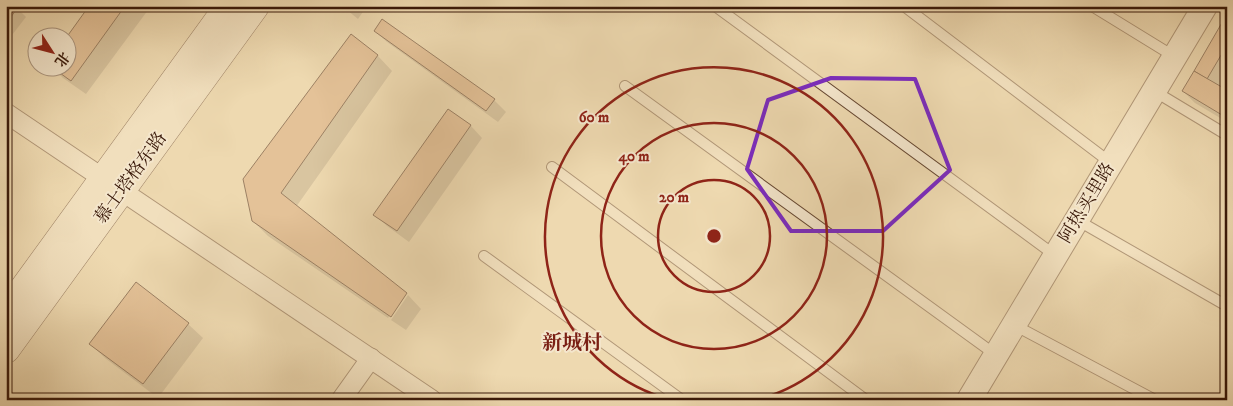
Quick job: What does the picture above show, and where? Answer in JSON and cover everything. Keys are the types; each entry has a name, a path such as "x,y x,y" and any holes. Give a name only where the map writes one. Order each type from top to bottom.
{"main road":[{"name":"慕士塔格东路","path":"6,349 229,6"},
{"name":"慕士塔格东路","path":"6,314 113,185 254,6"}],"street":[{"name":"阿热买里路","path":"970,400 1205,6"},
{"path":"6,113 432,400"},
{"path":"341,400 371,358"}],"lane":[{"path":"715,6 1056,256"},
{"path":"904,6 1111,163"},
{"path":"1092,6 1175,57"},
{"path":"625,86 996,355"},
{"path":"1154,91 1227,135"},
{"path":"552,167 866,400"},
{"path":"1077,220 1227,306"},
{"path":"484,256 682,400"},
{"path":"1014,325 1155,400"}],"highlighted area":[{"path":"831,78 915,79 950,170 883,231 791,231 747,169 768,100"}],"building":[{"path":"6,6 18,7 6,24"},
{"path":"89,6 125,6 78,71 78,28 73,28"},
{"path":"1227,14 1227,45 1207,79 1194,71"},
{"path":"382,19 495,99 486,111 374,31"},
{"path":"351,34 378,55 281,193 407,293 391,317 252,221 243,179"},
{"path":"1194,71 1227,90 1227,118 1182,91"},
{"path":"448,109 471,125 397,231 373,215"},
{"path":"136,282 189,323 143,384 89,344"}],"district":[{"name":"新城村","path":"572,343"}]}
